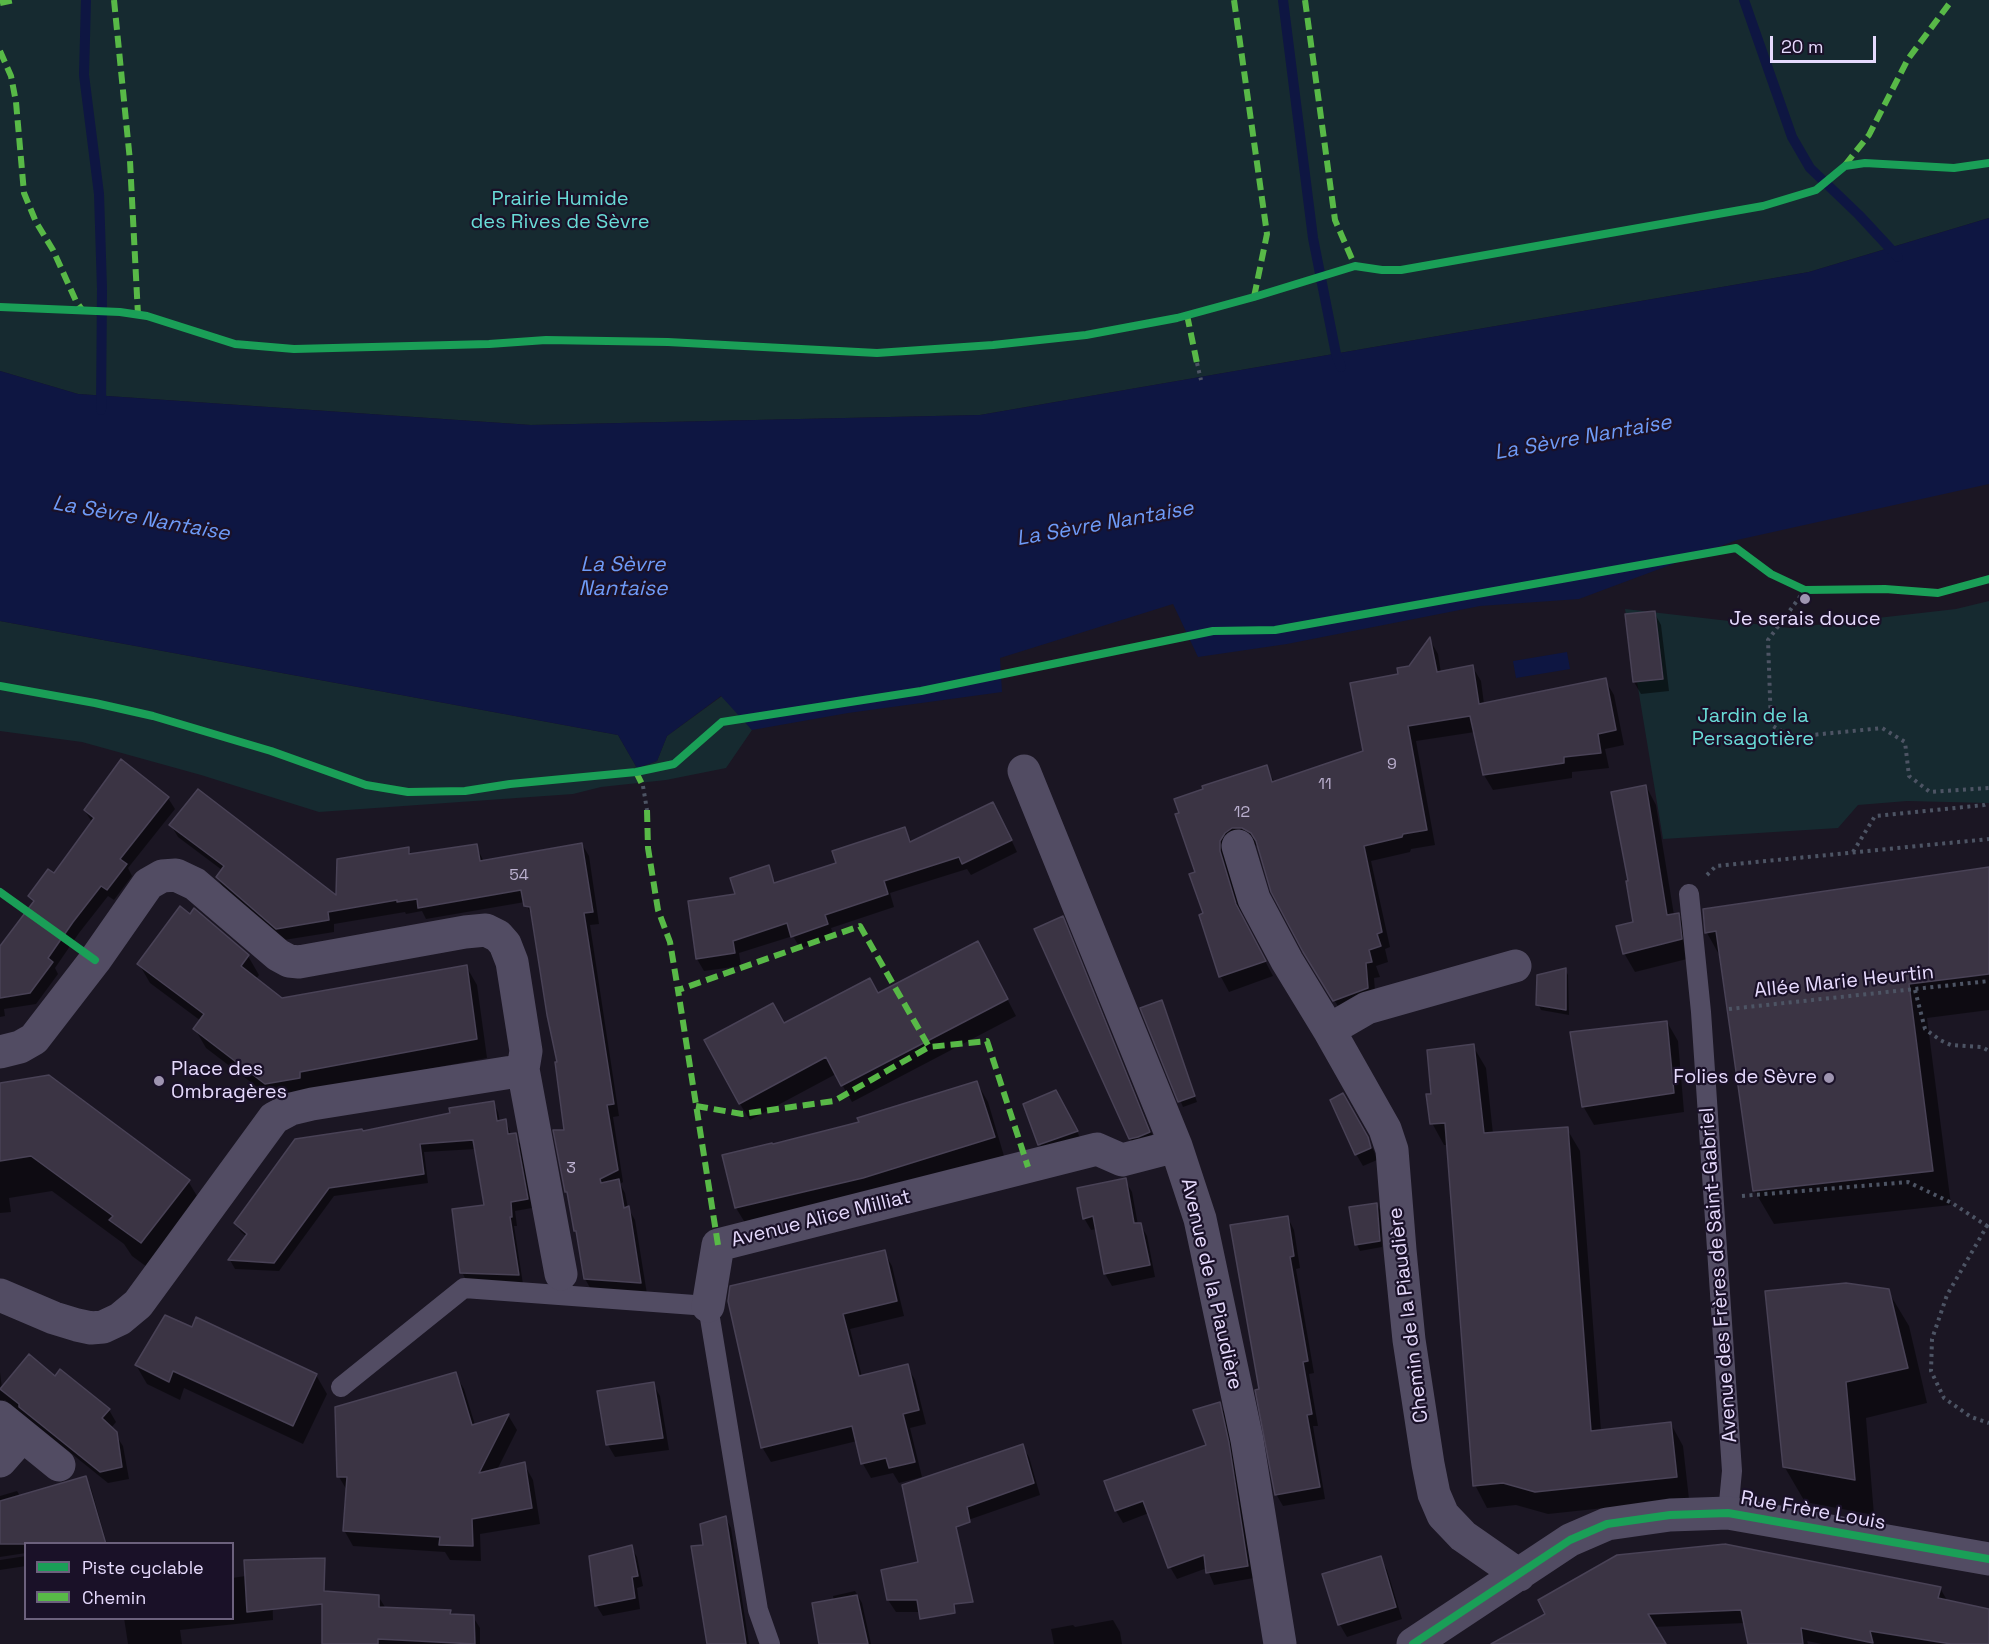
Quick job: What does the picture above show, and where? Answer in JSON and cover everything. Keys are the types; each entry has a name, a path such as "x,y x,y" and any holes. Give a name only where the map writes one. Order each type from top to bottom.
{"street":[{"name":"Avenue de la Piaudière","path":"1023,771 1176,1146 1200,1219 1247,1440 1280,1644"},
{"name":"Chemin de la Piaudière","path":"1238,846 1254,899 1287,961 1385,1129 1392,1150 1409,1340 1434,1494 1443,1515 1463,1536 1519,1575"},
{"path":"0,1052 20,1047 34,1039 95,960 148,884 162,876 176,875 195,885 278,955 289,961 299,962 486,930 498,936 505,944 512,962 526,1051 523,1069 561,1274"},
{"path":"1329,1030 1367,1008 1515,966"},
{"path":"0,1295 54,1318 91,1328 104,1327 120,1319 138,1304 274,1118 291,1108 523,1069"},
{"name":"Avenue Alice Milliat","path":"708,1306 718,1245 1097,1149 1122,1160 1176,1146"},
{"path":"0,1461 11,1427 59,1465"},
{"name":"Rue Frère Louis","path":"1413,1644 1570,1540 1607,1524 1670,1515 1728,1513 1989,1559"}],"lane":[{"name":"Avenue des Frères de Saint-Gabriel","path":"1689,894 1701,1012 1732,1472 1728,1513"},
{"path":"341,1388 464,1288 708,1306"},
{"name":"Avenue Alice Milliat","path":"708,1306 758,1610 770,1644"}],"path":[{"path":"1197,363 1201,380"},
{"path":"1804,590 1768,640 1771,725 1792,737 1882,728 1905,742 1909,776 1930,792 1989,788"},
{"path":"642,786 647,810"},
{"path":"1853,852 1875,816 1989,803"},
{"path":"1689,894 1716,866 1989,839"},
{"path":"1915,989 1925,1029 1951,1045 1982,1047 1989,1051"},
{"path":"1714,1198 1908,1182 1952,1203 1988,1226 1947,1294 1932,1339 1931,1371 1944,1398 1971,1417 1989,1423"}],"green space":[{"name":"Prairie Humide des Rives de Sèvre","path":"0,0 1989,0 1989,218 1809,272 980,415 531,425 78,394 0,371"},
{"name":"Jardin de la Persagotière","path":"1989,601 1989,803 1907,801 1858,805 1838,828 1663,839 1625,609 1790,628 1956,609"},
{"path":"0,621 618,735 637,768 657,761 667,736 722,696 752,730 726,768 666,780 601,787 573,794 319,812 201,775 82,742 0,731"}],"water":[{"name":"La Sèvre Nantaise","path":"1989,218 1989,484 1737,540 1579,599 1480,606 1287,644 1198,657 1173,604 1000,658 1002,692 848,713 752,730 721,696 667,736 657,761 637,768 618,735 0,621 0,371 78,394 531,425 980,415 1809,272"},
{"path":"1567,652 1570,669 1516,678 1513,661"}],"building":[{"path":"1655,611 1663,679 1633,682 1625,614"},
{"path":"1430,637 1437,672 1473,665 1479,704 1606,678 1616,730 1598,734 1601,753 1564,757 1564,763 1483,775 1470,716 1408,726 1427,830 1403,834 1402,837 1364,846 1382,932 1377,934 1381,946 1369,950 1372,962 1366,963 1368,988 1333,1001 1303,952 1271,892 1256,841 1251,833 1242,828 1232,828 1220,841 1220,851 1236,904 1266,961 1219,977 1199,915 1203,913 1189,874 1195,872 1175,814 1179,813 1174,799 1203,789 1202,786 1267,765 1272,782 1363,751 1350,683 1398,674 1397,668 1409,666"},
{"path":"121,759 169,797 120,859 127,864 107,890 101,886 73,922 48,958 53,962 30,993 0,998 0,946 34,901 28,896 48,869 54,873 94,818 84,810"},
{"path":"1646,785 1667,915 1679,913 1682,939 1623,954 1616,926 1633,922 1626,881 1628,881 1611,792"},
{"path":"198,789 336,895 337,859 409,847 409,854 477,844 480,861 582,843 593,912 584,913 614,1104 607,1105 618,1170 600,1179 601,1183 619,1179 624,1208 629,1206 641,1283 584,1279 576,1231 574,1231 567,1192 565,1192 553,1130 564,1130 555,1062 557,1062 530,907 524,906 521,890 418,908 417,899 397,902 397,900 328,912 329,920 276,929 216,877 224,866 169,825"},
{"path":"993,802 1012,840 962,864 959,857 884,881 888,894 825,915 828,924 791,937 787,923 733,941 735,953 696,959 688,901 735,894 730,878 769,865 774,883 836,863 832,851 905,827 910,842"},
{"name":"Folies de Sèvre","path":"1989,867 1989,974 1909,984 1933,1171 1753,1191 1716,931 1705,933 1703,909"},
{"path":"180,906 190,914 194,908 249,955 241,966 282,998 467,965 477,1039 300,1072 300,1078 265,1084 193,1029 204,1014 137,964"},
{"path":"1063,916 1150,1132 1138,1137 1129,1139 1034,929"},
{"path":"978,941 1008,999 841,1086 826,1057 739,1104 704,1040 773,1003 784,1023 870,978 878,993"},
{"path":"1566,968 1566,1010 1536,1005 1537,975"},
{"path":"1162,1000 1195,1096 1178,1102 1140,1008"},
{"path":"1667,1021 1674,1093 1582,1107 1570,1032"},
{"path":"1474,1044 1484,1133 1568,1127 1591,1431 1671,1422 1677,1477 1535,1492 1503,1483 1473,1486 1445,1123 1430,1124 1426,1094 1431,1094 1427,1050"},
{"path":"49,1075 190,1180 141,1243 109,1220 113,1216 31,1156 0,1161 0,1083"},
{"path":"977,1081 995,1137 863,1178 735,1208 722,1155 859,1122 857,1118"},
{"path":"1056,1090 1078,1131 1038,1145 1023,1104"},
{"path":"1343,1093 1368,1137 1371,1148 1355,1155 1330,1100"},
{"path":"494,1101 497,1121 506,1119 508,1134 516,1133 528,1199 511,1202 512,1217 510,1217 519,1275 460,1273 452,1209 484,1205 473,1140 420,1144 424,1174 329,1188 274,1263 228,1260 247,1234 234,1223 295,1139 362,1129 363,1131 450,1113 449,1108"},
{"path":"1126,1178 1134,1223 1141,1223 1150,1265 1104,1274 1093,1216 1083,1219 1077,1188"},
{"path":"1377,1203 1380,1241 1355,1245 1349,1207"},
{"path":"1288,1216 1294,1256 1290,1257 1308,1361 1303,1362 1312,1414 1307,1415 1320,1487 1275,1495 1255,1390 1259,1389 1230,1225"},
{"path":"885,1250 897,1301 843,1314 859,1376 908,1364 919,1410 903,1414 915,1462 889,1468 886,1458 861,1464 852,1426 761,1448 728,1301 730,1286"},
{"path":"1846,1283 1889,1289 1908,1368 1846,1382 1855,1480 1783,1467 1765,1291"},
{"path":"165,1315 192,1327 196,1317 317,1374 293,1426 173,1371 169,1382 135,1365"},
{"path":"29,1354 55,1376 60,1369 110,1409 102,1418 117,1432 122,1467 100,1472 0,1389"},
{"path":"456,1372 472,1425 509,1414 479,1473 525,1462 532,1508 472,1519 473,1546 439,1545 440,1537 343,1531 347,1477 337,1477 335,1407"},
{"path":"654,1382 663,1438 606,1445 597,1391"},
{"path":"1220,1402 1229,1443 1248,1566 1206,1573 1204,1555 1168,1568 1143,1501 1115,1511 1104,1481 1206,1445 1193,1410"},
{"path":"1023,1444 1034,1483 967,1507 970,1522 956,1527 973,1602 954,1604 955,1613 920,1619 917,1600 887,1600 881,1570 918,1562 902,1485"},
{"path":"86,1476 105,1542 0,1544 0,1501"},
{"path":"726,1516 746,1644 707,1644 691,1546 703,1545 700,1524"},
{"path":"1725,1544 1941,1587 1938,1598 1989,1609 1989,1644 1951,1644 1870,1631 1873,1643 1801,1628 1803,1644 1748,1644 1741,1610 1648,1614 1666,1644 1491,1644 1545,1614 1538,1600 1617,1555"},
{"path":"632,1545 638,1576 632,1577 635,1598 595,1606 589,1556"},
{"path":"1381,1556 1396,1607 1338,1625 1322,1574"},
{"path":"325,1558 324,1591 379,1595 379,1607 451,1610 450,1614 474,1615 475,1644 378,1639 378,1644 322,1644 322,1604 247,1612 244,1560"},
{"path":"857,1595 868,1644 819,1644 812,1603"}],"waterway":[{"path":"86,0 84,75 99,194 102,289 101,410"},
{"path":"1283,0 1313,238 1336,354 1341,367"},
{"path":"1744,0 1792,137 1810,168 1898,257"}],"marked path":[{"path":"0,3 14,0"},
{"path":"114,0 130,161 138,315"},
{"path":"1234,0 1267,234 1254,297"},
{"path":"1305,0 1335,220 1355,266"},
{"path":"1845,165 1869,135 1908,59 1952,0"},
{"path":"0,51 11,76 16,102 24,193 36,222 53,250 76,301 83,311"},
{"path":"1187,315 1197,363"},
{"path":"636,772 643,786"},
{"path":"647,810 648,848 658,910 670,942 678,990"},
{"path":"718,1245 678,990 860,926 929,1047 987,1041 1028,1167"},
{"path":"696,1106 742,1114 834,1101 929,1047"}],"cycle path":[{"path":"0,307 120,312 147,316 235,344 294,349 489,344 546,340 668,342 877,353 993,345 1086,335 1177,318 1355,266 1401,270 1763,206 1816,190 1845,166 1865,163 1954,168 1989,163"},
{"path":"0,686 153,716 271,751 366,785 408,792 465,791 510,784 636,772 674,764 722,722 921,691 1213,631 1275,630 1736,548 1771,574 1805,590 1885,589 1938,593 1989,579"},
{"path":"0,892 95,960"},
{"path":"1413,1644 1570,1540 1607,1524 1670,1515 1728,1513 1989,1559"}],"place":[{"name":"Je serais douce","path":"1805,599"},
{"name":"Folies de Sèvre","path":"1829,1078"},
{"name":"Place des Ombragères","path":"159,1081"}]}
